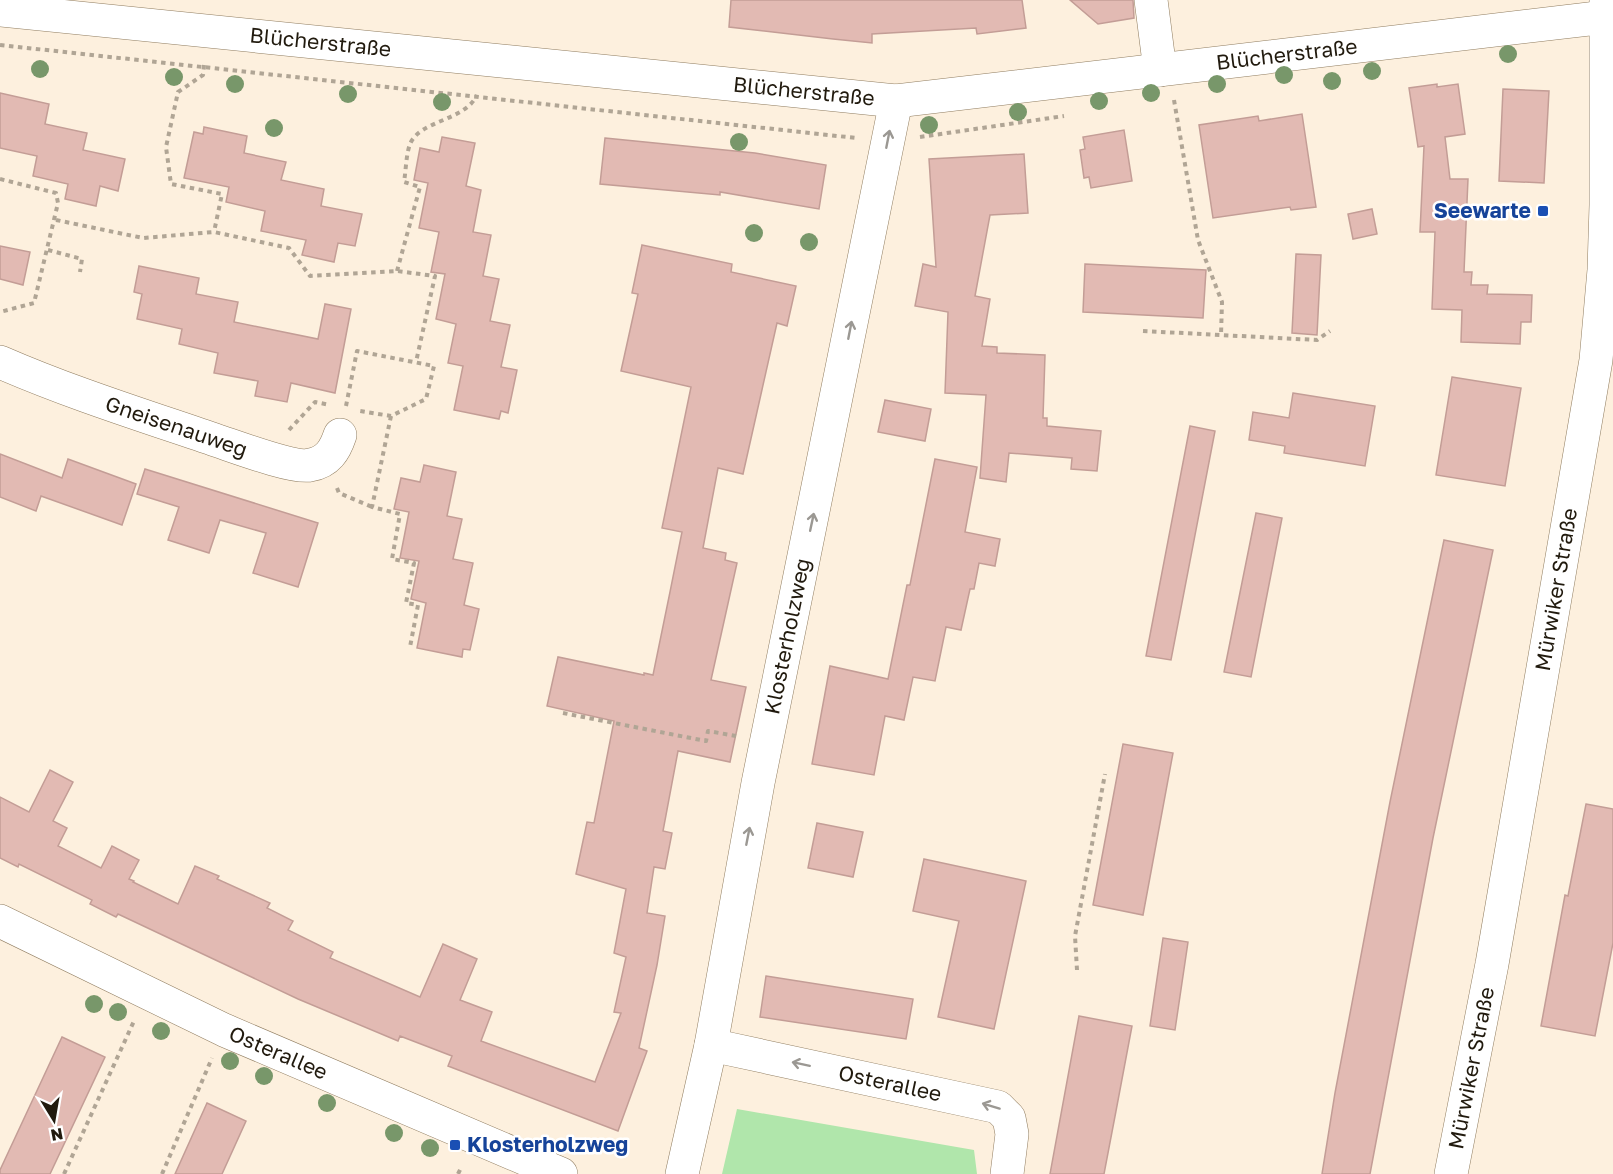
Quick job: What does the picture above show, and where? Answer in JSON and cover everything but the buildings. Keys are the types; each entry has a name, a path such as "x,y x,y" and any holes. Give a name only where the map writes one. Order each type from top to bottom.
{"street":[{"path":"1150,0 1160,70"},
{"name":"Blücherstraße","path":"0,10 53,8 207,31 896,101 1160,70 1606,9"},
{"name":"Mürwiker Straße","path":"1451,1174 1492,964 1596,360 1605,237 1606,9"},
{"name":"Klosterholzweg","path":"682,1174 711,1045 766,742 896,101"},
{"name":"Gneisenauweg","path":"0,362 50,384 264,456 308,466 331,448"},
{"name":"Osterallee","path":"0,921 224,1030 561,1174"},
{"name":"Osterallee","path":"711,1045 999,1107 1009,1118 1012,1134 1006,1174"}],"path":[{"path":"207,31 203,75 178,92 166,147 171,184 222,195 214,232"},
{"path":"0,45 888,141"},
{"path":"397,271 420,187 404,182 411,144 417,135 471,106 477,97 482,59"},
{"path":"1160,70 1174,100 1198,240 1222,302 1221,335"},
{"path":"0,179 56,192 58,203 56,220 34,303 0,312"},
{"path":"56,220 143,238 214,232 289,248 310,276 397,271 435,276 416,362"},
{"path":"48,250 82,258 80,272"},
{"path":"1143,331 1317,340 1330,331"},
{"path":"410,647 418,605 406,603 414,563 392,558 400,514 372,507 339,493 331,448 357,351 434,366"},
{"path":"372,507 391,416"},
{"path":"563,713 706,741 708,731 766,742"},
{"path":"1077,970 1075,936 1105,774"},
{"path":"64,1174 147,993"},
{"path":"162,1174 224,1030"}],"green space":[{"path":"737,1109 974,1150 977,1174 722,1174"}],"place":[{"name":"Seewarte","path":"1543,211"},
{"name":"Klosterholzweg","path":"455,1145"}]}
